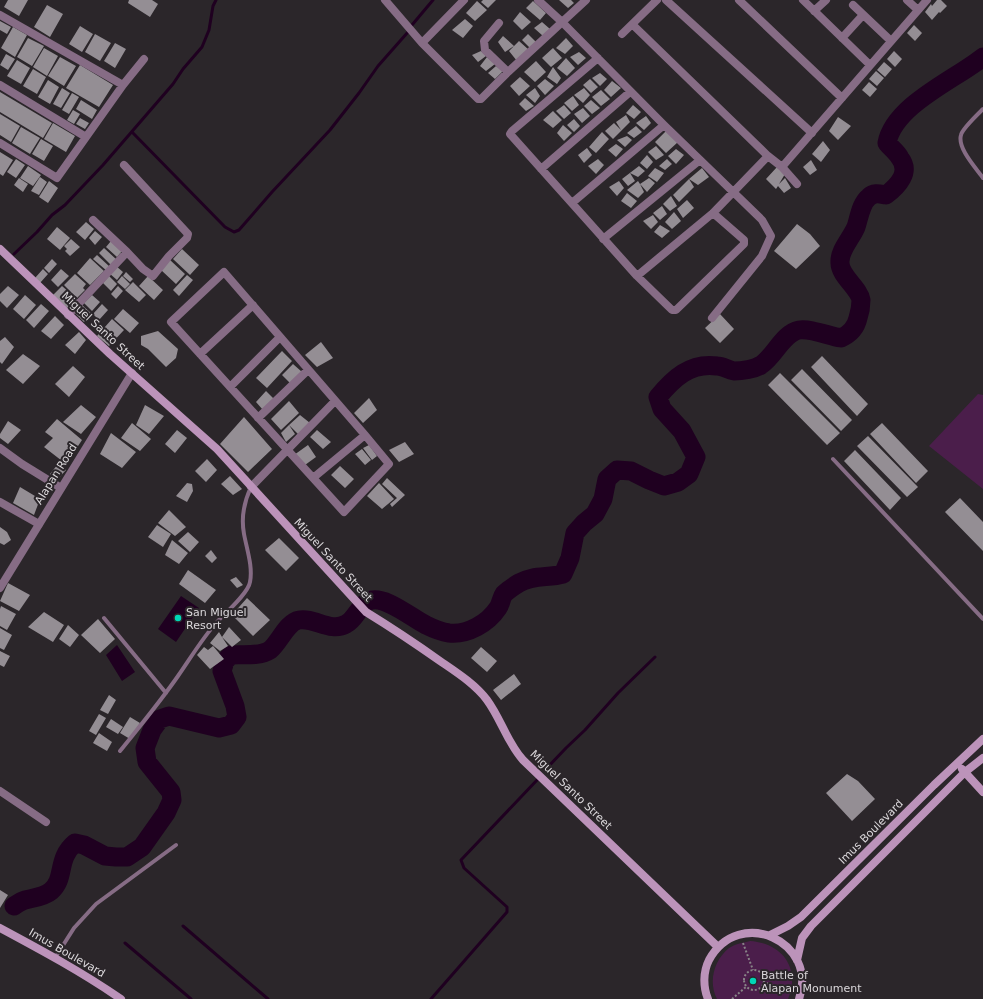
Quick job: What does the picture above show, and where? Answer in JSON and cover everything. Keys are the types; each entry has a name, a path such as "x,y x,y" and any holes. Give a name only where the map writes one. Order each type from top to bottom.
{"main road":[{"name":"Miguel Santo Street","path":"0,249 110,354 207,439 366,612 394,629 456,672 479,691 487,700 509,740 523,760 718,948"},
{"name":"Imus Boulevard","path":"770,935 802,917 934,785 983,739"},
{"path":"797,960 802,938 811,926 965,772 983,758"},
{"path":"957,764 983,792"},
{"name":"Imus Boulevard","path":"0,928 55,958 121,999"},
{"path":"708,999 704,984 705,973 713,953 730,939 750,933 770,935 790,949 797,960 802,976 799,997"}],"street":[{"path":"385,0 422,43 478,99 483,97 586,0"},
{"path":"422,43 464,0"},
{"path":"538,0 762,220 770,236 762,256 712,318"},
{"path":"622,34 658,0"},
{"path":"666,0 812,133"},
{"path":"739,0 842,98"},
{"path":"803,0 870,65"},
{"path":"814,11 826,0"},
{"path":"907,0 918,10"},
{"path":"782,167 927,0"},
{"path":"853,5 891,41"},
{"path":"0,15 124,85"},
{"path":"842,38 864,15"},
{"path":"499,23 484,41 485,50 508,72"},
{"path":"633,25 768,156 782,167 797,184"},
{"path":"598,58 510,134 637,276 672,310 676,310 744,244 744,240 713,213"},
{"path":"0,143 57,178 144,59"},
{"path":"0,85 86,137"},
{"path":"541,169 630,92"},
{"path":"572,203 664,125"},
{"path":"637,276 713,213 768,156"},
{"path":"603,239 700,160"},
{"path":"93,220 143,269 153,276 169,256 187,238 188,234 124,165"},
{"path":"68,315 127,252"},
{"path":"224,272 253,305 389,464 344,512 171,322 224,272"},
{"path":"200,354 253,305"},
{"path":"230,387 280,337"},
{"path":"258,418 308,370"},
{"name":"Alapan Road","path":"0,588 132,373"},
{"path":"251,487 335,401"},
{"path":"313,478 365,435"},
{"path":"0,448 22,464 61,488"},
{"path":"0,502 39,524"},
{"path":"0,791 46,822"}],"lane":[{"path":"983,109 961,134 960,141 963,151 983,178"},
{"path":"833,459 983,619"},
{"path":"120,751 166,693 216,623 242,596 250,583 250,567 244,533 243,516 246,499 251,487"},
{"path":"104,618 166,693"},
{"path":"55,958 74,928 96,904 176,845"}],"path":[{"path":"740,935 753,970"},
{"path":"753,970 759,971 763,976 763,982 757,989 752,989 746,986 744,978 747,972 753,970"},
{"path":"763,982 799,997"},
{"path":"732,999 746,986"}],"shaded area":[{"path":"978,394 983,395 983,489 929,446"},
{"name":"San Miguel Resort","path":"181,596 199,608 176,642 158,629"},
{"path":"117,645 135,672 122,681 106,655"},
{"path":"750,941 771,947 780,952 786,959 792,977 788,999 717,999 713,986 716,965 729,948"}],"building":[{"path":"8,0 28,0 19,16 4,7"},
{"path":"129,0 152,0 158,4 150,17 128,3"},
{"path":"483,0 496,0 488,8 481,2"},
{"path":"559,0 571,0 574,3 568,8"},
{"path":"937,0 941,0 947,6 932,20 925,12 931,4 932,6"},
{"path":"477,1 487,10 475,21 466,13"},
{"path":"533,1 546,13 540,20 526,8"},
{"path":"47,5 63,14 50,37 34,27"},
{"path":"520,12 531,22 522,30 513,21"},
{"path":"465,19 473,26 463,38 452,30"},
{"path":"0,21 11,27 7,34 0,30"},
{"path":"542,22 550,29 543,36 534,28"},
{"path":"914,25 922,33 915,41 907,33"},
{"path":"80,26 93,34 82,52 69,44"},
{"path":"13,27 27,35 15,57 1,48"},
{"path":"95,34 111,43 100,61 85,52"},
{"path":"528,34 536,42 530,48 522,40"},
{"path":"503,36 514,46 505,52 498,42"},
{"path":"28,38 44,46 32,66 17,57"},
{"path":"566,38 573,46 565,54 556,48"},
{"path":"519,41 529,50 517,61 509,51"},
{"path":"115,43 126,49 115,68 104,61"},
{"path":"44,48 58,56 47,76 33,67"},
{"path":"553,48 562,58 551,67 542,58"},
{"path":"481,51 486,56 478,62 472,55"},
{"path":"894,51 902,59 895,67 887,59"},
{"path":"579,52 586,58 578,65 570,57"},
{"path":"6,54 15,59 8,70 0,65"},
{"path":"60,57 76,66 64,86 48,76"},
{"path":"487,57 495,64 486,71 480,66"},
{"path":"566,58 575,68 567,76 557,68"},
{"path":"17,60 30,68 21,84 7,76"},
{"path":"536,61 546,72 535,82 524,72"},
{"path":"884,62 892,69 885,77 877,70"},
{"path":"80,65 113,85 99,107 66,88"},
{"path":"496,66 503,71 495,79 488,73"},
{"path":"553,67 561,78 557,84 547,77"},
{"path":"33,69 46,77 37,94 23,86"},
{"path":"876,71 884,78 877,86 869,79"},
{"path":"600,73 607,79 600,86 592,78"},
{"path":"520,77 530,86 519,96 510,86"},
{"path":"545,79 554,86 545,95 537,86"},
{"path":"590,79 598,87 591,93 583,85"},
{"path":"48,80 59,87 50,104 38,97"},
{"path":"612,81 621,88 611,97 604,90"},
{"path":"869,82 877,89 870,97 862,90"},
{"path":"62,88 70,93 61,108 53,104"},
{"path":"535,88 540,96 535,103 526,95"},
{"path":"584,88 590,95 583,103 574,95"},
{"path":"601,90 610,99 601,106 592,97"},
{"path":"0,92 52,123 43,138 0,112"},
{"path":"72,93 79,97 69,114 62,110"},
{"path":"573,96 579,105 572,111 564,103"},
{"path":"525,98 534,106 526,111 519,104"},
{"path":"81,100 97,110 92,119 76,109"},
{"path":"591,100 600,108 592,114 584,106"},
{"path":"564,105 571,113 564,119 556,111"},
{"path":"633,105 641,112 634,119 626,113"},
{"path":"583,108 590,116 582,123 574,114"},
{"path":"73,110 80,114 74,124 67,120"},
{"path":"553,111 562,120 553,128 543,120"},
{"path":"0,114 20,126 11,142 0,135"},
{"path":"626,115 630,122 613,139 605,131 614,123 621,130 616,122"},
{"path":"646,116 651,123 644,130 636,123"},
{"path":"838,117 851,126 838,140 829,131"},
{"path":"80,118 89,123 85,129 76,124"},
{"path":"574,119 580,126 574,132 567,125"},
{"path":"53,123 75,136 66,152 44,139"},
{"path":"563,125 572,133 564,141 557,133"},
{"path":"636,126 642,132 634,138 627,133"},
{"path":"21,127 40,138 30,154 12,143"},
{"path":"666,131 678,142 666,153 655,142"},
{"path":"602,132 609,139 596,153 589,147"},
{"path":"627,136 632,140 625,147 617,140"},
{"path":"41,139 53,146 44,161 32,154"},
{"path":"823,141 830,150 821,162 812,154"},
{"path":"616,144 623,149 616,157 608,150"},
{"path":"656,146 664,155 656,160 648,152"},
{"path":"587,148 592,155 584,163 578,155"},
{"path":"676,149 684,155 676,164 668,156"},
{"path":"0,152 13,160 3,176 0,174"},
{"path":"647,155 653,162 647,169 640,163"},
{"path":"16,159 25,165 16,178 7,172"},
{"path":"598,159 604,165 596,174 588,166"},
{"path":"667,159 672,164 665,170 659,166"},
{"path":"811,160 817,170 810,175 803,167"},
{"path":"28,166 41,175 33,186 20,178"},
{"path":"639,166 645,171 638,177 630,173 635,181 628,186 622,179"},
{"path":"777,167 785,174 779,184 785,178 791,188 784,193 778,186 776,189 766,179"},
{"path":"655,168 664,173 657,182 648,176"},
{"path":"702,168 709,177 698,185 689,179"},
{"path":"40,177 47,182 39,195 31,191"},
{"path":"19,178 28,184 23,192 14,185"},
{"path":"649,178 655,183 647,192 640,184"},
{"path":"689,179 694,187 679,202 673,195"},
{"path":"49,181 58,188 48,203 39,197"},
{"path":"619,181 624,188 617,196 609,187"},
{"path":"638,181 644,192 638,198 627,190"},
{"path":"627,193 637,201 631,208 621,201"},
{"path":"671,196 677,206 670,211 663,204"},
{"path":"687,200 694,208 683,218 677,209"},
{"path":"662,206 667,214 660,220 653,213"},
{"path":"674,212 681,221 672,229 665,222"},
{"path":"653,215 658,222 651,229 643,221"},
{"path":"86,222 94,229 85,240 76,232"},
{"path":"797,224 810,234 820,246 796,269 774,251"},
{"path":"660,225 670,231 662,238 654,232"},
{"path":"57,227 70,238 60,250 47,239"},
{"path":"95,231 102,237 95,245 89,238"},
{"path":"71,239 80,247 70,256 65,251 67,249 64,246"},
{"path":"111,241 122,251 117,257 106,247"},
{"path":"104,248 117,260 112,266 99,253"},
{"path":"182,249 199,265 190,275 173,259"},
{"path":"97,255 110,267 107,271 93,259"},
{"path":"90,258 104,271 90,285 77,273"},
{"path":"52,259 57,264 49,273 44,268"},
{"path":"170,260 185,274 176,284 161,270"},
{"path":"116,266 123,272 117,280 109,273"},
{"path":"43,269 48,274 40,283 35,278"},
{"path":"61,269 69,276 58,287 51,280"},
{"path":"126,272 133,279 130,282 123,276"},
{"path":"75,274 86,284 83,288 85,290 77,298 64,285"},
{"path":"187,275 193,280 179,296 173,290"},
{"path":"109,276 117,284 111,291 103,283"},
{"path":"122,276 130,284 125,289 117,282"},
{"path":"148,276 163,290 154,300 139,286"},
{"path":"133,282 146,295 139,302 125,290"},
{"path":"8,286 19,295 7,308 0,301 0,294"},
{"path":"62,286 79,301 71,311 53,295"},
{"path":"118,286 123,291 116,299 111,294"},
{"path":"25,295 36,305 24,319 13,309"},
{"path":"92,295 100,302 92,311 84,303"},
{"path":"41,304 49,311 34,328 26,320"},
{"path":"102,304 108,310 99,320 93,314"},
{"path":"82,305 92,314 84,322 75,313"},
{"path":"123,309 139,323 130,333 114,319"},
{"path":"720,314 734,329 720,343 705,328"},
{"path":"55,316 64,325 51,339 41,331"},
{"path":"112,319 124,330 109,346 97,336"},
{"path":"158,331 178,349 176,358 166,367 148,349 141,345 141,336"},
{"path":"79,332 86,340 75,354 65,345"},
{"path":"5,337 14,347 2,364 0,362 0,341"},
{"path":"321,342 333,358 317,367 305,355"},
{"path":"282,351 292,361 267,388 256,378"},
{"path":"23,354 40,366 23,384 6,370"},
{"path":"822,356 868,404 857,416 811,367"},
{"path":"293,364 302,372 291,384 282,375"},
{"path":"73,366 85,377 69,397 55,384"},
{"path":"802,369 852,420 841,431 791,380"},
{"path":"780,373 840,433 827,445 768,385"},
{"path":"266,391 274,399 263,410 256,402"},
{"path":"369,398 377,410 363,423 354,413"},
{"path":"289,401 299,413 281,430 271,419"},
{"path":"81,405 96,417 81,434 63,422"},
{"path":"145,405 164,416 149,434 136,425"},
{"path":"300,415 310,423 299,435 289,425"},
{"path":"244,417 272,449 248,472 220,444"},
{"path":"57,419 82,440 66,464 44,447 53,438 45,432"},
{"path":"8,421 21,430 8,444 0,438 0,434"},
{"path":"132,423 151,439 140,451 121,438"},
{"path":"882,423 928,471 916,483 870,434"},
{"path":"289,425 295,434 286,442 281,433"},
{"path":"177,430 187,438 175,453 165,444"},
{"path":"317,430 331,442 323,449 310,437"},
{"path":"111,433 136,452 122,468 100,454"},
{"path":"868,436 918,487 907,497 857,446"},
{"path":"405,442 414,454 399,462 389,450"},
{"path":"308,445 316,457 305,465 294,455"},
{"path":"369,445 377,456 372,460 363,448"},
{"path":"362,449 371,460 365,465 355,454"},
{"path":"855,450 901,498 890,510 844,461"},
{"path":"207,459 217,470 206,482 195,471"},
{"path":"58,464 66,470 57,480 50,474"},
{"path":"340,466 354,479 345,488 331,475"},
{"path":"230,476 242,489 233,495 221,484"},
{"path":"387,478 405,495 392,507 390,504 397,498 382,484"},
{"path":"187,483 192,484 193,491 187,502 176,496"},
{"path":"379,483 394,499 382,509 367,496"},
{"path":"20,487 40,499 34,515 13,503"},
{"path":"960,498 983,522 983,551 945,512"},
{"path":"169,510 186,527 175,536 158,523"},
{"path":"157,525 171,534 163,547 148,537"},
{"path":"0,527 7,532 11,540 4,545 0,543"},
{"path":"188,532 199,542 190,552 178,541"},
{"path":"279,538 299,558 286,571 265,550"},
{"path":"172,540 188,553 179,564 165,555"},
{"path":"211,550 217,558 212,563 205,556"},
{"path":"188,570 216,590 205,603 179,584"},
{"path":"236,577 243,585 237,588 230,580"},
{"path":"8,583 30,595 19,611 0,601"},
{"path":"247,598 270,620 253,636 232,615"},
{"path":"1,606 16,614 7,630 0,626"},
{"path":"44,612 64,625 53,642 28,627"},
{"path":"98,619 115,639 100,653 81,635"},
{"path":"68,625 79,635 70,647 59,639"},
{"path":"229,627 241,640 232,647 222,637"},
{"path":"0,628 12,635 4,650 0,648"},
{"path":"219,632 228,646 220,651 210,643"},
{"path":"213,646 224,659 210,669 197,655 204,647 208,650"},
{"path":"481,647 497,661 487,672 471,658"},
{"path":"0,651 10,656 4,667 0,665"},
{"path":"514,674 521,684 501,700 493,690"},
{"path":"109,695 116,700 108,714 100,710"},
{"path":"99,714 106,718 96,735 89,731"},
{"path":"130,717 140,723 130,739 120,733"},
{"path":"111,719 123,727 118,734 106,727"},
{"path":"99,733 112,742 107,751 93,743"},
{"path":"847,774 858,781 875,799 852,821 826,793"},
{"path":"0,890 8,895 0,908"}],"waterway":[{"path":"14,254 52,215 65,205 103,165 173,84 183,69 202,47 209,30 213,6 216,0"},
{"path":"412,25 433,0"},
{"path":"132,132 225,227 234,232 239,230 330,130 378,66 408,32"},
{"path":"14,906 24,900 42,896 56,886 65,855 75,843 84,845 105,856 116,857 127,857 142,847 166,813 172,800 171,792 147,762 145,748 152,730 160,719 169,716 219,728 231,725 237,717 235,706 222,671 225,661 231,655 261,654 270,650 287,629 299,620 311,621 334,627 346,624 366,603 375,600 390,604 426,625 440,631 456,633 470,630 489,619 499,606 504,594 519,583 524,580 563,574 570,558 575,533 595,514 603,499 607,479 617,470 631,471 664,486 678,482 689,474 696,457 682,431 662,409 658,397 676,378 690,369 707,365 719,366 734,371 741,371 761,365 770,357 783,340 793,332 799,330 814,331 841,338 852,330 857,321 861,300 860,295 843,273 840,258 843,249 856,227 862,207 866,200 871,195 886,195 899,183 902,178 904,173 903,163 887,143 892,129 913,105 983,57"},
{"path":"546,769 585,730 618,693 655,657"},
{"path":"431,999 507,912 507,907 464,868 461,860 538,779"},
{"path":"183,926 268,999"},
{"path":"125,943 191,999"}],"place":[{"name":"San Miguel Resort","path":"178,618"},
{"name":"Battle of Alapan Monument","path":"753,981"}]}
